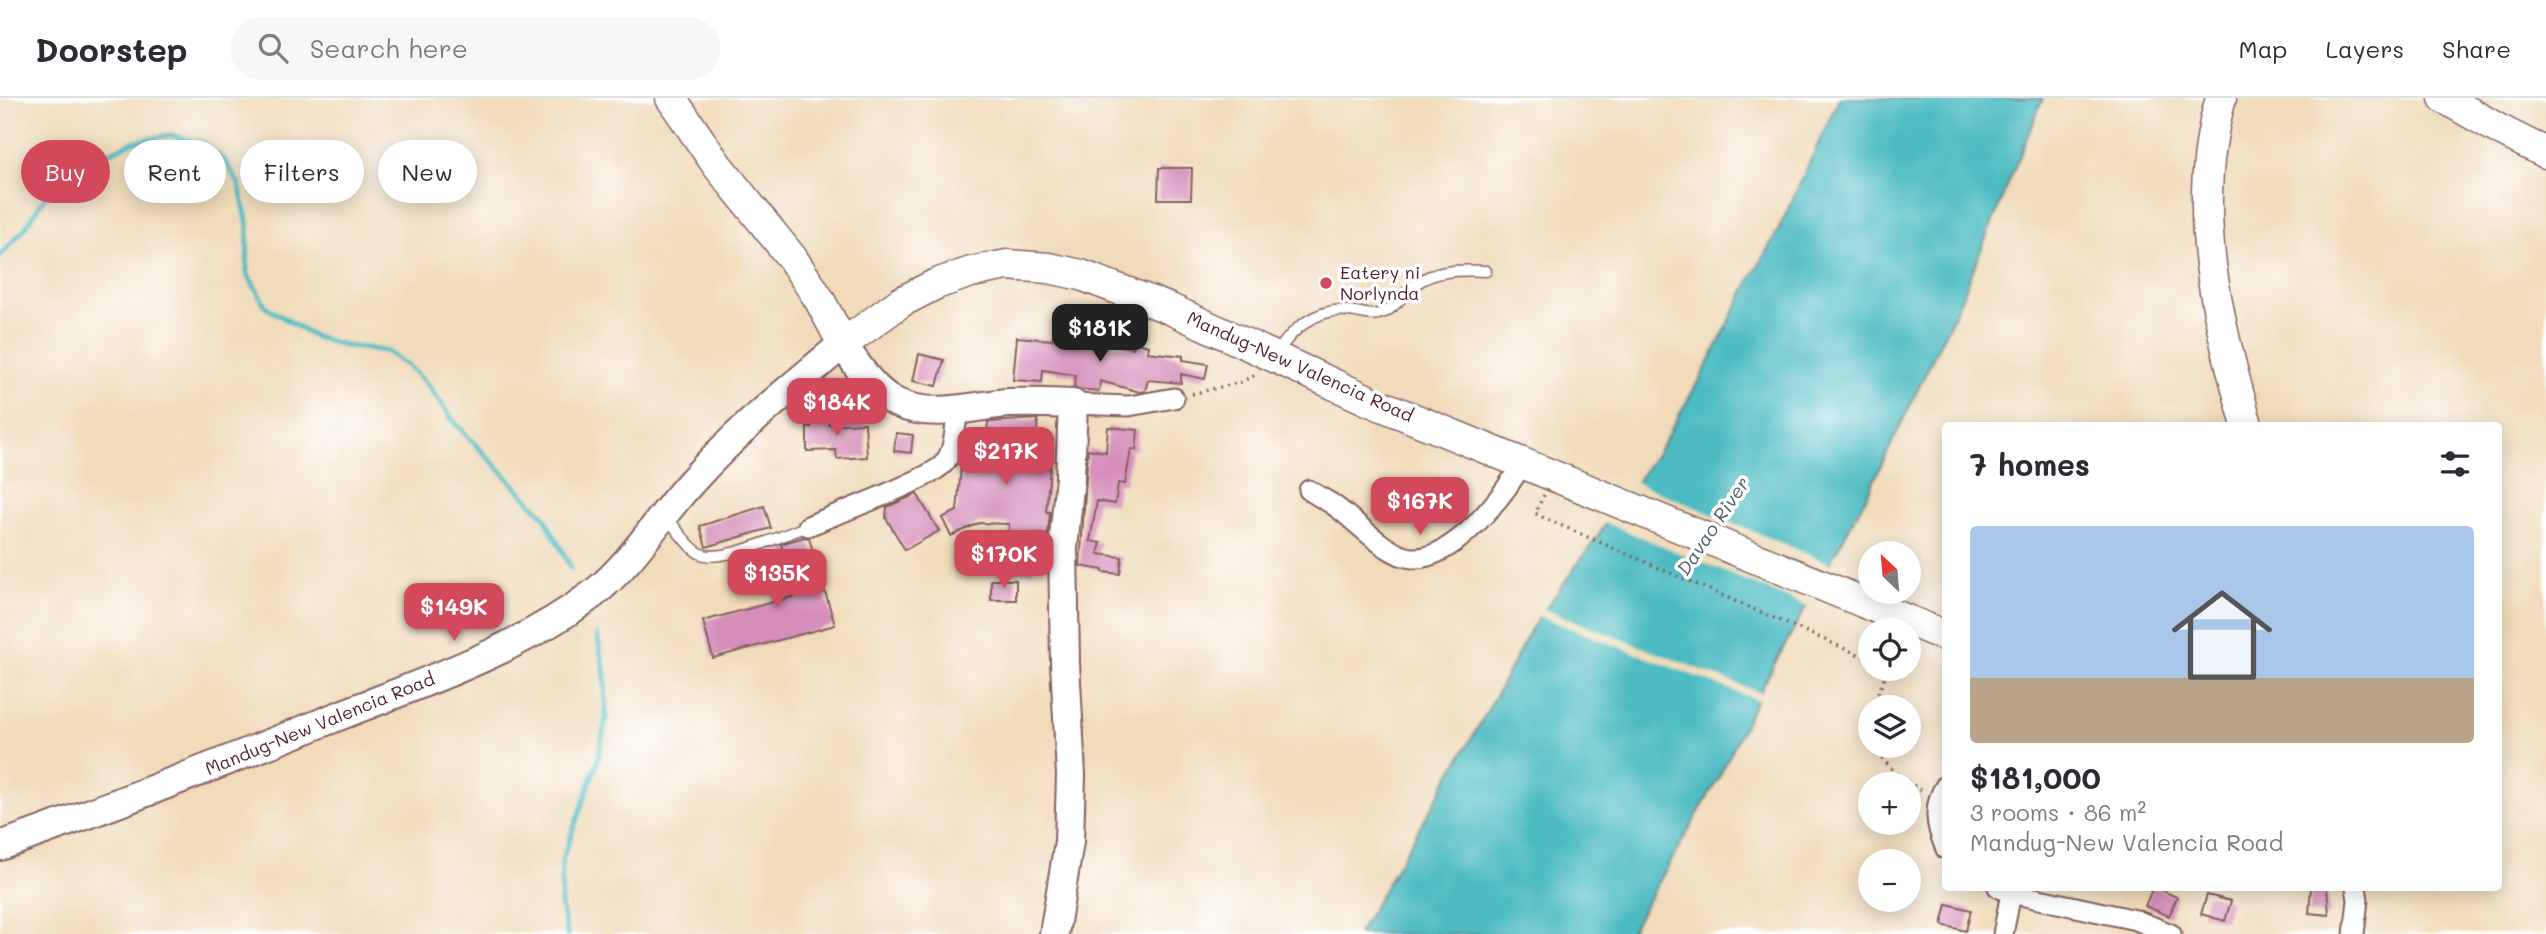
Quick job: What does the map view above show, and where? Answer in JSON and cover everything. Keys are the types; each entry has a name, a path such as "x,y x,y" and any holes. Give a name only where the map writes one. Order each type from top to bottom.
{"main road":[{"path":"671,98 717,165 792,258 813,289 843,344"},
{"path":"2221,98 2213,125 2207,164 2206,201 2210,259 2224,343 2246,422"},
{"path":"2444,98 2546,153"},
{"name":"Mandug-New Valencia Road","path":"843,344 901,302 936,284 971,272 1007,265 1049,268 1081,275 1168,308 1370,401 1942,634"}],"street":[{"path":"843,344 870,380 895,402 919,410 958,410 1008,403 1129,406 1174,398"},
{"name":"Mandug-New Valencia Road","path":"0,846 146,793 445,674 517,641 570,610 609,581 664,514 723,449 843,344"},
{"path":"1054,934 1069,842 1071,775 1063,548 1070,478 1073,404"},
{"path":"808,526 916,481 940,468 947,460 958,410"},
{"path":"1309,490 1332,504 1380,542 1411,558 1428,556 1468,531 1497,502 1523,462"},
{"path":"1942,791 1937,822 1942,837"},
{"path":"2003,934 2005,891"},
{"path":"2009,891 2136,920 2171,934"},
{"path":"2354,934 2357,891"}],"lane":[{"path":"1275,358 1285,341 1299,327 1318,315 1334,309 1370,316 1387,312 1417,283 1436,275 1456,270 1486,271"},
{"path":"664,514 692,547 710,557 729,554 808,526"}],"path":[{"path":"1174,398 1241,382 1258,373 1275,358"},
{"path":"1544,518 1858,654"},
{"path":"1883,758 1906,782 1942,791"}],"water":[{"name":"Davao River","path":"1839,98 2043,98 1960,302 1866,497 1768,676 1719,777 1629,934 1358,934 1489,708 1531,629 1660,449 1778,231"}],"pier":[{"path":"1632,481 1833,565 1810,607 1602,521"},
{"path":"1541,608 1763,694 1760,701 1536,615"}],"building":[{"path":"1159,168 1192,168 1191,199 1158,199"},
{"path":"1053,336 1133,348 1135,342 1148,346 1147,352 1183,356 1183,360 1208,364 1205,379 1181,374 1181,383 1148,380 1145,391 1140,392 1100,381 1099,391 1078,389 1074,387 1075,375 1043,370 1042,382 1013,380 1017,337 1052,340"},
{"path":"919,354 944,360 937,386 913,381"},
{"path":"811,418 829,418 829,425 865,423 867,457 837,459 836,450 807,451 807,427 811,427"},
{"path":"1038,419 1036,444 1052,445 1046,512 1050,512 1048,535 1033,533 1033,572 1008,572 1009,524 979,523 951,536 942,518 957,511 966,438 986,440 988,422"},
{"path":"1108,427 1138,430 1136,450 1131,449 1125,484 1118,483 1115,504 1097,501 1090,541 1101,543 1098,554 1122,557 1120,574 1080,566 1088,449 1106,452"},
{"path":"896,433 913,435 911,453 894,451"},
{"path":"917,494 939,531 905,550 886,518 887,507"},
{"path":"764,506 771,528 706,547 700,526"},
{"path":"809,538 835,625 713,658 703,621 795,596 781,544"},
{"path":"991,580 1016,580 1016,600 991,600"},
{"path":"2151,891 2163,891 2177,897 2169,916 2145,906"},
{"path":"2311,891 2327,891 2329,915 2309,913"},
{"path":"2207,895 2231,901 2225,921 2201,914"},
{"path":"1947,904 1971,910 1966,931 1942,925"}],"waterway":[{"path":"0,256 25,228 47,194 79,166 133,142 170,135 204,143 225,161 239,184 248,225 247,273 266,307 313,336 346,346 386,351 408,366 428,385 454,422 544,516 571,568"},
{"path":"567,934 561,905 562,860 597,764 606,718 605,674 597,635"}],"place":[{"name":"Eatery ni Norlynda","path":"1326,283"}]}
